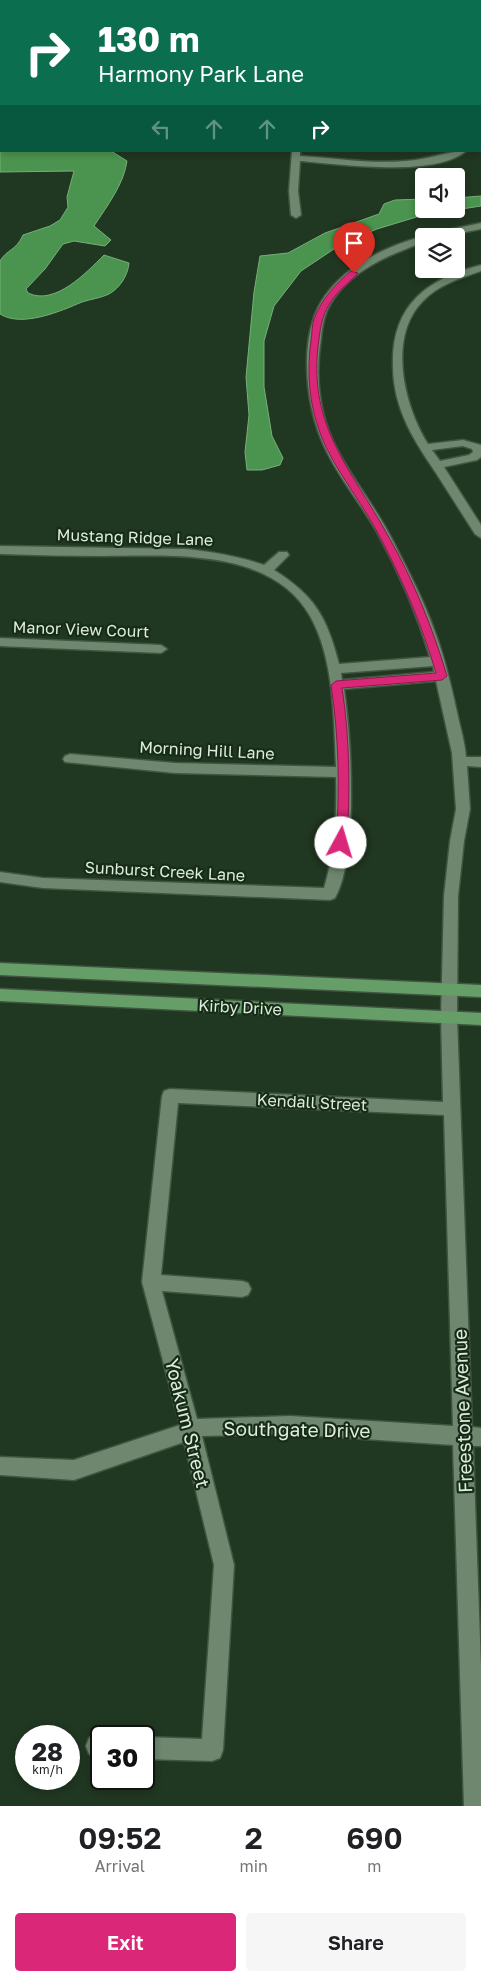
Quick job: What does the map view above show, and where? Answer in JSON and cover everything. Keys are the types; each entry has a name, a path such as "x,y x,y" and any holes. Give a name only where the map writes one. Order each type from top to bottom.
{"main road":[{"name":"Kirby Drive","path":"0,970 481,991"},
{"name":"Kirby Drive","path":"0,994 481,1018"}],"street":[{"path":"296,214 292,188 296,155 385,165 425,161 460,152"},
{"path":"465,229 481,226"},
{"name":"Freestone Avenue","path":"415,242 388,252 364,265 344,281 326,302 318,320 312,363 313,388 320,418 331,449 382,533 408,583 438,661 459,761 463,809 451,896 449,1017 472,1437 475,1806"},
{"path":"481,268 447,281 428,292 410,310 400,329 398,340 400,388 409,418 425,448 481,534"},
{"path":"425,448 463,443 477,447 479,453 473,458 436,464"},
{"name":"Mustang Ridge Lane","path":"0,550 212,554 267,569 294,588 311,606 321,625 333,669 340,712 343,828 337,873 330,894"},
{"path":"267,569 283,555"},
{"name":"Manor View Court","path":"0,642 161,649"},
{"path":"333,669 438,661"},
{"path":"336,685 442,676"},
{"name":"Morning Hill Lane","path":"70,758 175,768 343,772"},
{"path":"459,761 481,762"},
{"name":"Sunburst Creek Lane","path":"0,877 43,883 330,894"},
{"name":"Kendall Street","path":"170,1096 453,1109"},
{"name":"Yoakum Street","path":"155,1748 212,1750 224,1565 191,1431 151,1282 170,1096"},
{"path":"151,1282 242,1290"},
{"name":"Southgate Drive","path":"0,1466 74,1470 202,1427 290,1425 472,1437"}],"shaded area":[{"path":"0,152 113,152 127,161 119,186 94,226 111,240 105,246 74,241 63,244 45,269 26,289 28,293 38,296 49,295 59,291 79,278 104,255 129,263 123,281 117,288 103,297 82,302 41,317 19,319 9,318 0,314 0,261 23,235 50,226 60,220 68,207 67,197 74,171 0,172"},
{"path":"481,196 481,206 465,208 465,197"},
{"path":"415,199 415,217 377,229 340,245 301,271 274,306 264,341 264,387 272,436 283,458 280,465 262,470 247,470 245,452 249,415 246,377 254,292 260,256 288,253 325,233 379,214 384,204 395,200"}],"route":[{"path":"341,843 344,798 340,712 336,685 442,676 429,632 408,583 382,533 331,449 320,418 313,388 312,363 318,320 326,302 344,281 354,273"}]}
